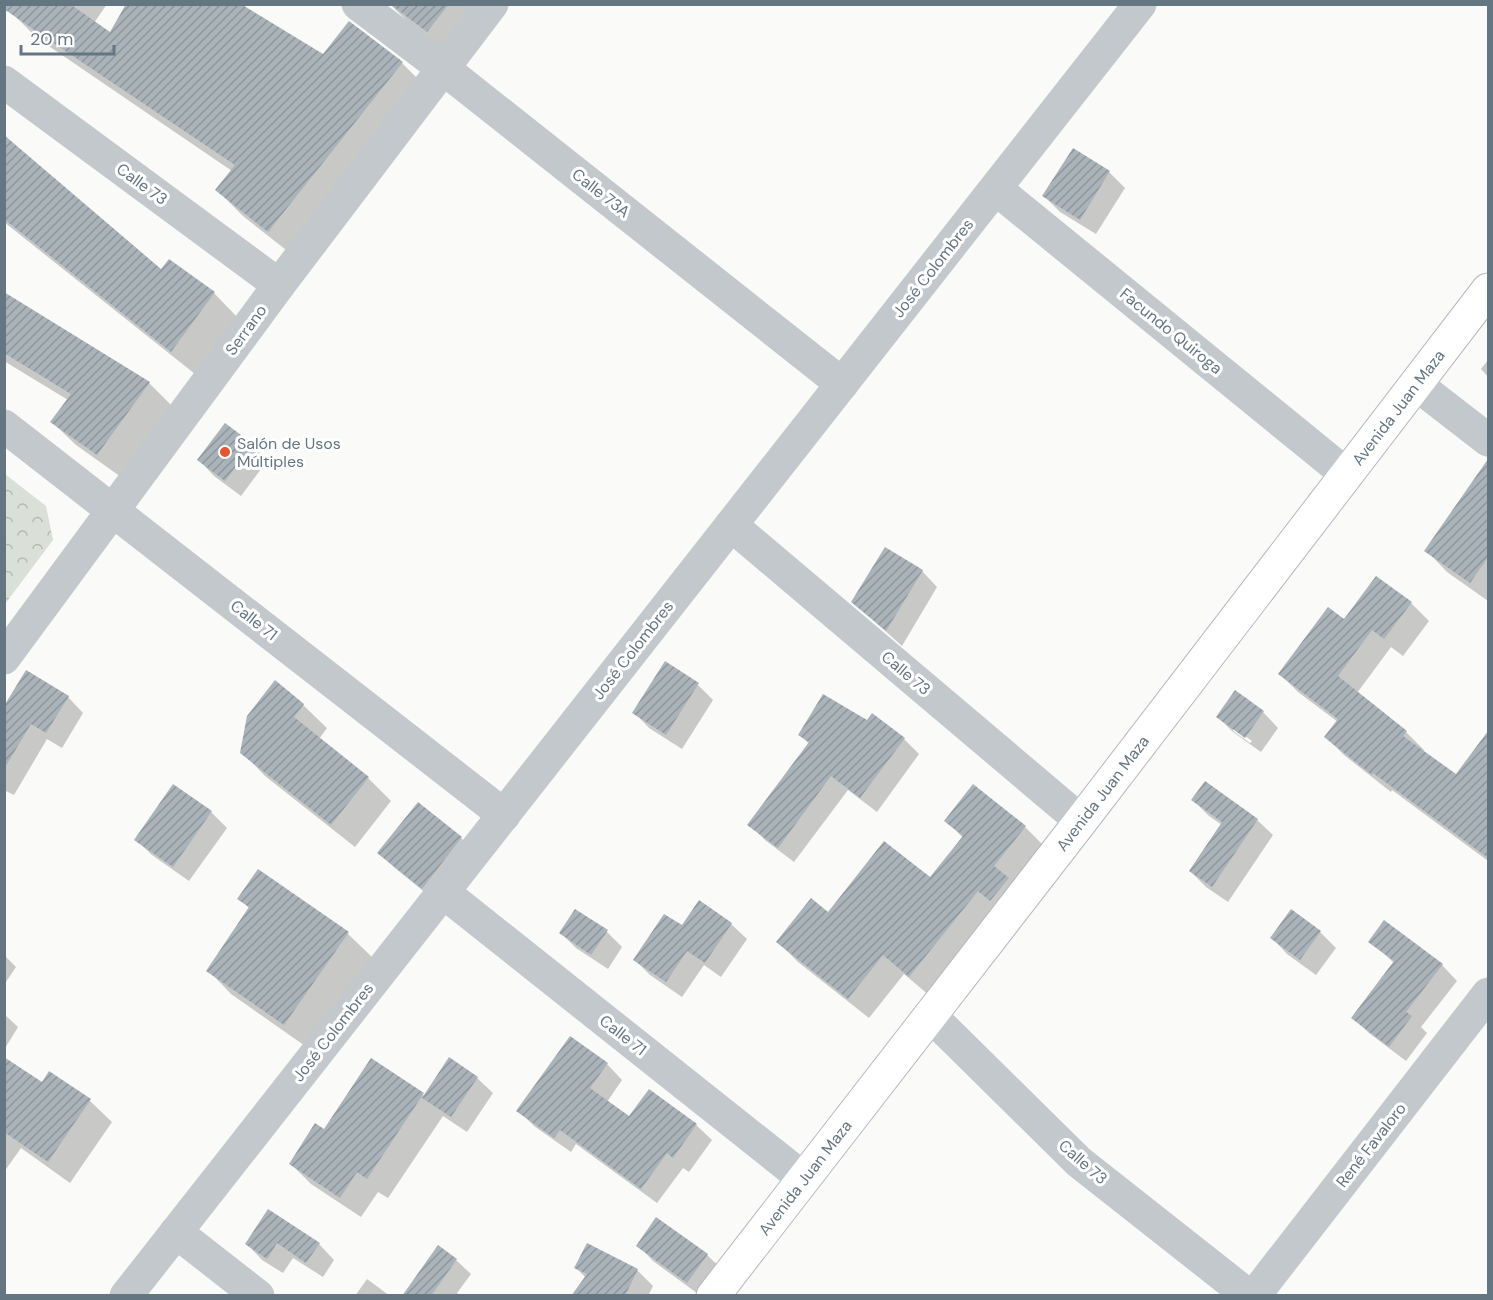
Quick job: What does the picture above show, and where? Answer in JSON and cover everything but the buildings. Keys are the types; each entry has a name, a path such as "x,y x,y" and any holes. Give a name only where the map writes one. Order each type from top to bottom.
{"main road":[{"name":"Avenida Juan Maza","path":"713,1296 1488,290"}],"street":[{"name":"Calle 73A","path":"358,4 444,69 842,384"},
{"name":"Serrano","path":"4,658 279,285 492,4"},
{"name":"José Colombres","path":"126,1296 1140,4"},
{"name":"Calle 73","path":"4,82 279,285"},
{"name":"Facundo Quiroga","path":"996,189 1346,474"},
{"path":"1417,385 1488,440"},
{"name":"Calle 71","path":"4,426 504,815"},
{"name":"Calle 73","path":"731,525 1081,820"},
{"name":"Calle 71","path":"443,892 803,1178"},
{"name":"René Favaloro","path":"1254,1296 1488,994"},
{"name":"Calle 73","path":"930,1015 1079,1161 1249,1296"},
{"path":"176,1232 258,1296"}],"green space":[{"path":"5,474 46,506 53,540 5,604"}],"place":[{"name":"Salón de Usos Múltiples","path":"225,452"}]}
